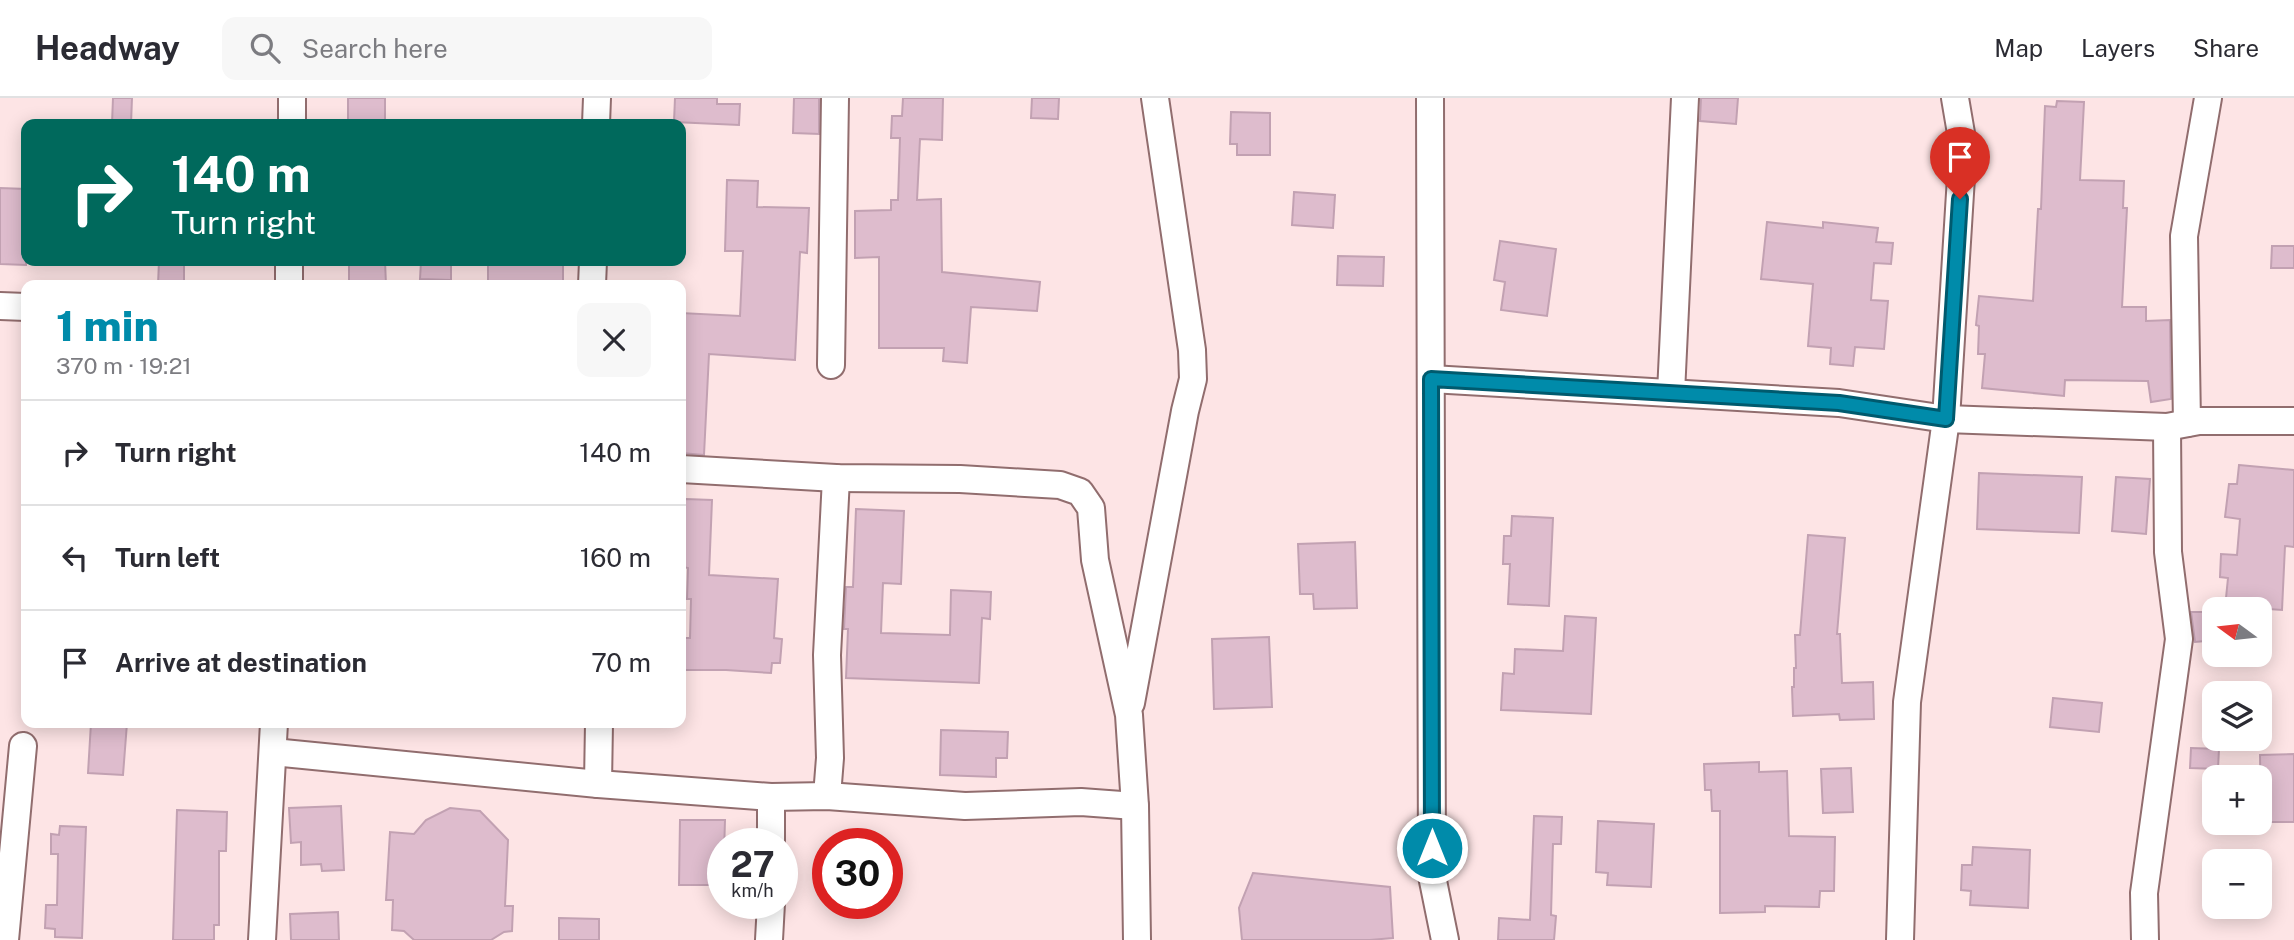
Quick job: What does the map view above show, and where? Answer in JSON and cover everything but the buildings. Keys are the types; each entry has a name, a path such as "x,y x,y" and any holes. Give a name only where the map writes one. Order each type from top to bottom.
{"street":[{"path":"292,98 292,119"},
{"path":"596,119 597,98"},
{"path":"831,365 835,98"},
{"path":"1129,715 1193,379 1192,350 1155,98"},
{"path":"1430,98 1432,876 1445,940"},
{"path":"1671,393 1685,98"},
{"path":"1900,940 1907,702 1946,419 1963,145 1955,98"},
{"path":"2146,940 2144,893 2179,639 2168,552 2177,425 2184,236 2208,98"},
{"path":"0,306 21,307"},
{"path":"1431,379 1839,403 1946,419 2177,425 2199,421 2294,421"},
{"path":"686,469 836,478 960,479 1035,483 1060,485 1080,492 1091,508 1095,560 1129,715 1135,806 1137,940"},
{"path":"827,796 830,758 827,655 836,478"},
{"path":"262,940 274,728"},
{"path":"598,784 599,728"},
{"path":"5,940 23,746"},
{"path":"273,752 598,784 771,797 827,796 965,806 1081,802 1135,806"},
{"path":"771,797 771,828"},
{"path":"769,940 770,919"}],"route":[{"path":"1432,848 1431,379 1839,403 1946,419 1960,199"}]}
